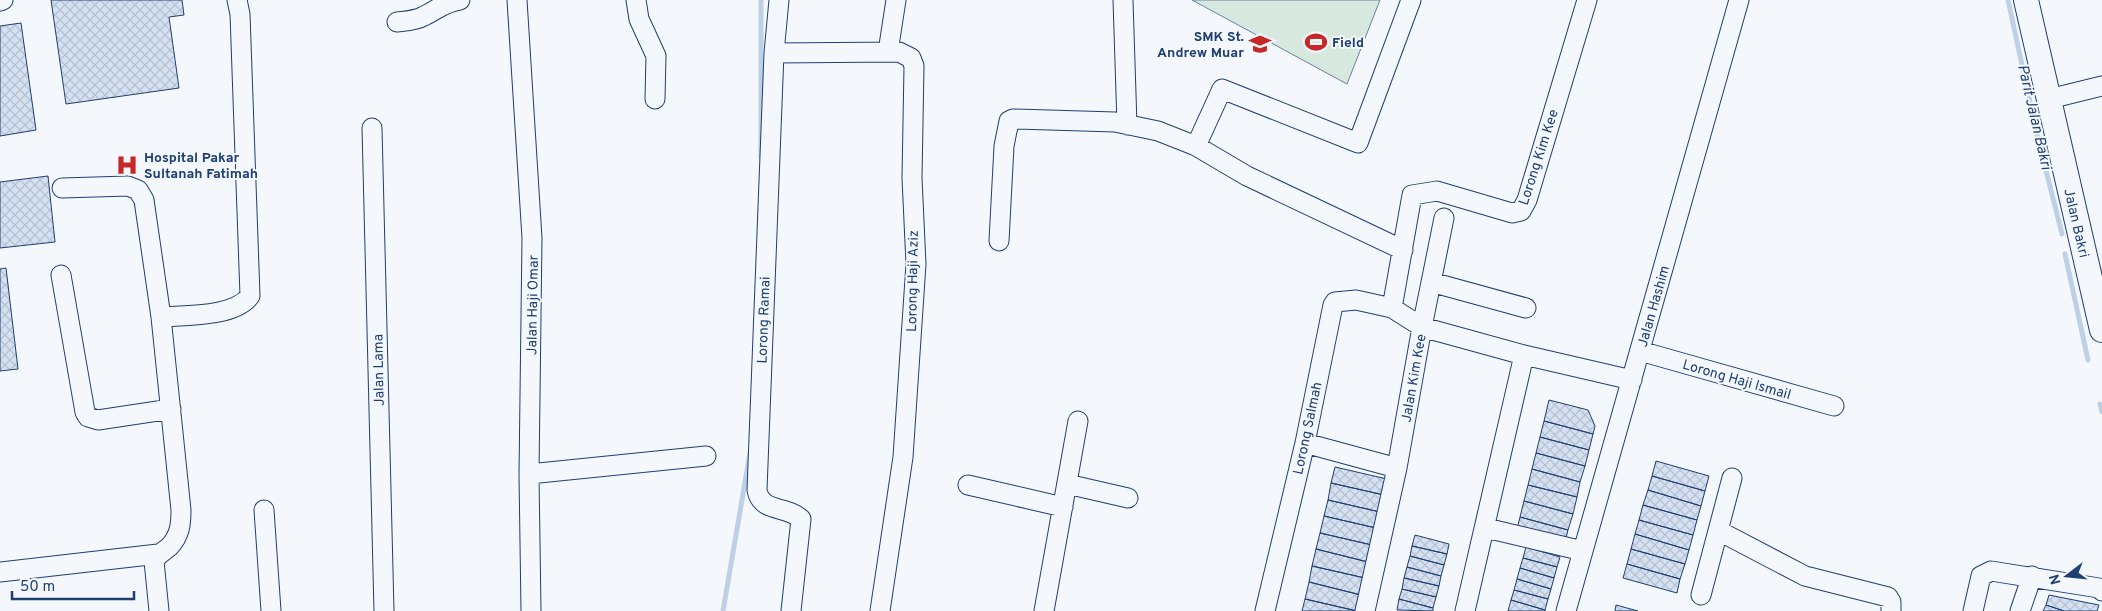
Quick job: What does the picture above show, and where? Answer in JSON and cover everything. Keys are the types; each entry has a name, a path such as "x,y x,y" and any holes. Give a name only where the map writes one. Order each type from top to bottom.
{"main road":[{"name":"Jalan Bakri","path":"2026,0 2102,330"}],"street":[{"path":"161,317 231,310 244,303 250,296 240,14 237,0"},
{"path":"396,22 418,18 444,3 460,0"},
{"name":"Jalan Haji Omar","path":"517,0 532,238 529,474 531,611"},
{"path":"636,0 639,19 656,56 655,99"},
{"name":"Lorong Ramai","path":"779,0 774,53 756,490 758,499 765,505 796,514 801,519 791,611"},
{"path":"888,52 896,0"},
{"path":"1123,0 1127,125"},
{"path":"1196,146 1222,89 1358,143 1410,0"},
{"name":"Lorong Kim Kee","path":"1403,250 1412,195 1437,191 1512,214 1521,210 1527,200 1587,0"},
{"name":"Jalan Hashim","path":"1566,611 1739,0"},
{"name":"Lorong Haji Aziz","path":"774,53 888,52 905,54 914,66 912,178 916,264 903,457 880,611"},
{"path":"2049,99 2102,86"},
{"path":"999,241 1004,146 1006,131 1011,119 1127,125 1158,131 1196,146 1247,176 1403,250 1392,308"},
{"name":"Jalan Lama","path":"372,128 384,611"},
{"path":"0,572 158,554 168,547 181,529 161,317 144,200 138,190 128,186 62,188"},
{"path":"1422,327 1444,218"},
{"path":"61,275 85,412 88,417 98,420 171,409"},
{"path":"1431,282 1526,308"},
{"name":"Lorong Salmah","path":"1265,611 1305,443 1333,306 1339,300 1356,300 1392,308 1422,327"},
{"name":"Jalan Kim Kee","path":"1365,611 1397,468 1422,327 1524,355 1632,380"},
{"name":"Lorong Haji Ismail","path":"1640,351 1834,406"},
{"path":"1465,611 1486,528 1524,355"},
{"path":"1044,611 1078,421"},
{"path":"1305,443 1397,468"},
{"path":"529,474 706,456"},
{"path":"1701,595 1732,478"},
{"path":"1067,484 1128,498"},
{"path":"968,485 1063,507"},
{"path":"264,510 271,611"},
{"path":"1486,528 1583,551"},
{"path":"1719,531 1806,576 1888,596 1891,602 1891,611"},
{"path":"158,554 153,568 159,611"},
{"path":"1974,611 1978,583 1986,572 2032,576 2100,588 2102,591"},
{"path":"2020,611 2032,576"}],"shaded area":[{"name":"Field","path":"1192,0 1380,0 1347,84"}],"building":[{"path":"51,0 182,0 184,15 169,17 179,88 66,104"},
{"path":"21,23 36,130 0,136 0,26"},
{"path":"48,176 55,242 0,248 0,182"},
{"path":"6,268 18,369 0,371 0,269"},
{"path":"1549,400 1588,410 1595,426 1593,434 1544,421"},
{"path":"1544,421 1593,434 1589,450 1540,437"},
{"path":"1540,437 1589,450 1585,466 1536,453"},
{"path":"1536,453 1585,466 1580,482 1532,469"},
{"path":"1656,461 1709,476 1705,491 1652,476"},
{"path":"1335,467 1387,479 1384,495 1331,483"},
{"path":"1532,469 1580,482 1577,497 1528,485"},
{"path":"1652,476 1705,491 1701,506 1648,490"},
{"path":"1331,483 1384,495 1380,512 1328,500"},
{"path":"1528,485 1577,497 1573,514 1524,501"},
{"path":"1648,490 1701,506 1697,520 1643,505"},
{"path":"1328,500 1380,512 1376,528 1324,516"},
{"path":"1524,501 1573,514 1568,530 1520,517"},
{"path":"1643,505 1697,520 1693,535 1639,520"},
{"path":"1324,516 1376,528 1372,545 1320,533"},
{"path":"1520,517 1568,530 1564,546 1516,533"},
{"path":"1639,520 1693,535 1689,550 1635,534"},
{"path":"1320,533 1372,545 1368,562 1316,549"},
{"path":"1635,534 1689,550 1685,564 1631,549"},
{"path":"1415,535 1449,544 1447,554 1412,546"},
{"path":"1412,546 1447,554 1444,565 1410,556"},
{"path":"1526,547 1560,557 1557,567 1523,558"},
{"path":"1316,549 1368,562 1365,578 1312,566"},
{"path":"1631,549 1685,564 1680,579 1627,564"},
{"path":"1410,556 1444,565 1441,576 1407,567"},
{"path":"1523,558 1557,567 1554,578 1520,568"},
{"path":"1627,564 1680,579 1677,593 1623,578"},
{"path":"1312,566 1365,578 1361,595 1309,582"},
{"path":"1407,567 1441,576 1439,586 1404,578"},
{"path":"1520,568 1554,578 1551,589 1517,579"},
{"path":"1404,578 1439,586 1436,597 1402,589"},
{"path":"1517,579 1551,589 1548,599 1514,590"},
{"path":"1309,582 1361,595 1357,611 1305,599"},
{"path":"1402,589 1436,597 1433,608 1399,599"},
{"path":"1514,590 1548,599 1545,610 1511,600"},
{"path":"2049,595 2099,605 2097,611 2064,611 2046,605"},
{"path":"1305,599 1357,611 1302,611"},
{"path":"1399,599 1433,608 1433,611 1397,610"},
{"path":"1511,600 1545,610 1545,611 1508,611"},
{"path":"1616,605 1638,611 1615,611"},
{"path":"2046,605 2064,611 2043,611"}],"waterway":[{"path":"761,0 761,157"},
{"name":"Parit Jalan Bakri","path":"2008,0 2038,139 2062,234"},
{"name":"Parit Jalan Bakri","path":"2065,254 2088,360"},
{"name":"Parit Jalan Bakri","path":"2100,404 2102,412"},
{"path":"723,611 750,453"}],"place":[{"name":"Field","path":"1316,42"},
{"name":"SMK St. Andrew Muar","path":"1260,44"},
{"name":"Hospital Pakar Sultanah Fatimah","path":"127,165"}]}
